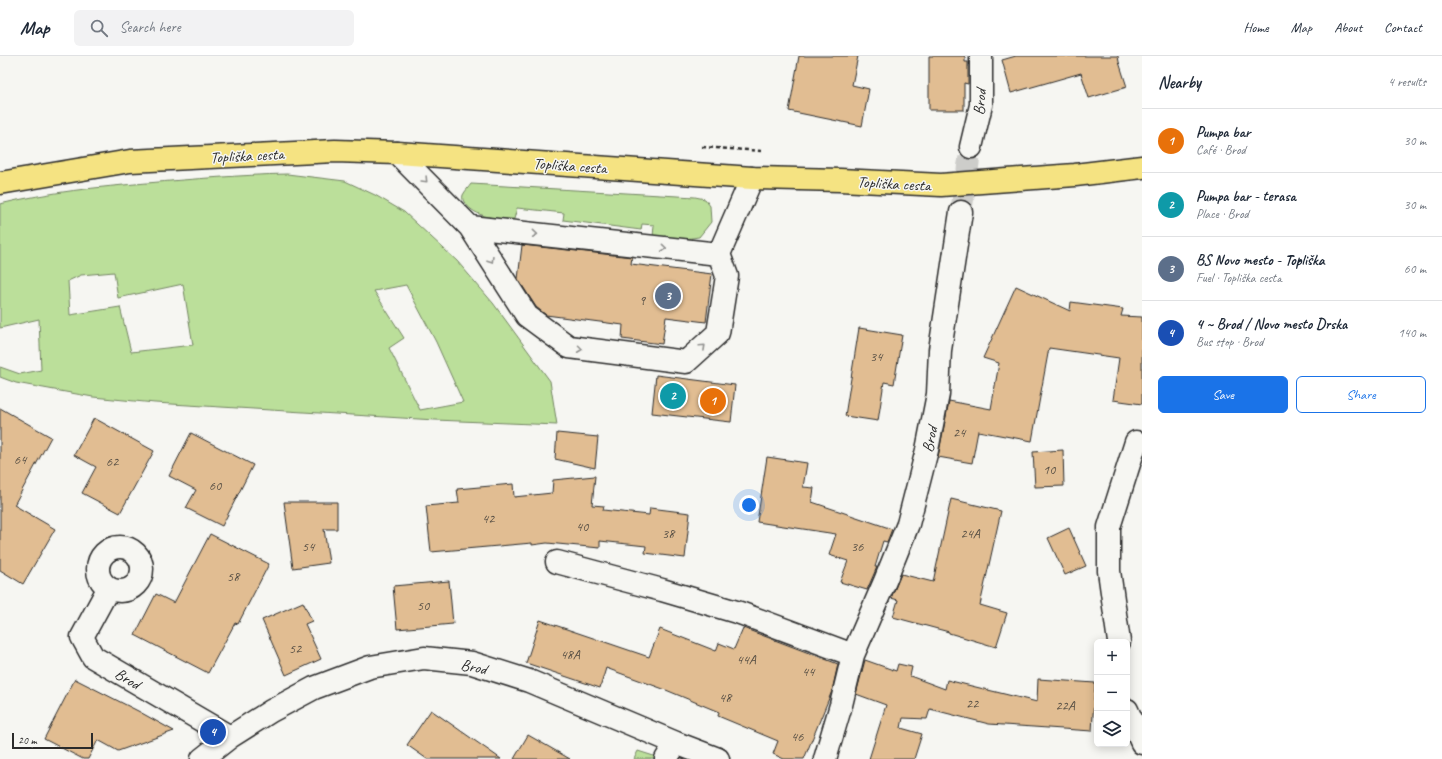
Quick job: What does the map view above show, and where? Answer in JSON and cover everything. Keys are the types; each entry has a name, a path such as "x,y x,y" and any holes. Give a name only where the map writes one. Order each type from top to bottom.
{"main road":[{"name":"Topliška cesta","path":"0,183 130,161 335,151 398,153 752,178 840,180 941,185 1076,175 1142,167"}],"street":[{"name":"Brod","path":"971,147 981,105 981,56"},
{"path":"398,153 470,227 527,316 569,347 686,362 718,332 727,276 719,254 752,178"},
{"name":"Brod","path":"825,759 853,655 908,524 927,450 938,394 940,350 961,212"},
{"path":"470,227 719,254"},
{"path":"1119,639 1109,571 1109,527 1136,442"},
{"path":"557,562 662,590 740,613 853,655"},
{"name":"Brod","path":"108,589 82,637 93,657 230,737"},
{"name":"Brod","path":"202,759 230,737 271,711 314,688 370,666 424,658 472,664 528,681 671,751 718,759"},
{"path":"1127,711 1142,743"}],"green space":[{"path":"287,174 345,181 375,195 404,212 457,261 493,303 550,381 557,425 435,420 155,403 93,397 16,383 0,377 0,367 20,374 41,370 39,319 0,328 0,204 37,196 92,188 234,176","holes":["114,272 118,298 183,284 193,345 131,352 120,307 70,315 68,281 81,275","406,285 436,342 463,402 420,410 389,348 404,338 374,291"]},
{"path":"471,184 695,197 705,199 710,206 711,222 699,237 685,239 653,237 654,225 642,224 641,230 563,220 564,213 517,208 514,219 487,217 475,212 464,201 463,195"},
{"path":"638,751 663,759 634,759"}],"building":[{"path":"799,56 858,56 852,85 869,89 862,126 789,111"},
{"path":"929,56 965,56 965,62 968,62 968,84 964,83 964,110 929,110"},
{"path":"1016,56 1118,56 1127,87 1089,98 1081,73 1011,93 1002,60"},
{"path":"522,245 632,257 631,264 712,274 706,322 666,317 662,344 622,339 623,325 546,315 536,307 518,279"},
{"path":"1016,286 1070,311 1071,302 1123,309 1121,316 1142,317 1142,404 1113,400 1119,358 1049,348 1032,441 978,431 972,463 938,457 949,401 991,409 999,363 983,358"},
{"path":"859,328 902,335 894,384 884,382 878,421 845,416"},
{"path":"656,375 735,385 731,422 652,413"},
{"path":"0,408 51,437 14,505 55,529 23,584 0,570"},
{"path":"94,418 154,451 120,513 82,493 96,467 74,455"},
{"path":"191,433 253,465 222,526 186,508 196,490 169,476"},
{"path":"557,433 598,437 595,468 555,459"},
{"path":"1063,450 1064,486 1035,487 1033,452"},
{"path":"767,457 807,463 803,487 814,488 812,502 892,529 887,542 883,541 875,567 877,567 867,590 840,582 848,561 829,555 836,534 757,522"},
{"path":"595,476 592,505 604,506 603,510 649,515 650,508 690,513 685,558 645,553 646,546 600,541 600,548 547,543 532,545 532,543 431,552 426,506 459,503 457,489 513,484 514,497 552,493 553,480"},
{"path":"951,499 1001,511 980,605 1007,613 996,647 949,632 893,617 898,600 891,598 901,574 933,582"},
{"path":"284,502 337,502 337,529 324,529 329,563 293,568"},
{"path":"1069,528 1086,566 1065,575 1048,538"},
{"path":"210,534 269,564 238,624 235,623 208,673 135,635 156,594 174,603"},
{"path":"449,581 453,624 397,629 393,586"},
{"path":"303,602 312,621 305,624 321,659 286,675 262,620"},
{"path":"540,620 649,657 660,629 716,651 719,643 734,649 743,628 838,664 832,691 804,759 784,759 773,754 778,741 718,716 719,712 666,690 606,668 600,688 526,663"},
{"path":"865,660 896,671 898,664 912,667 910,676 945,689 947,680 1037,702 1038,679 1094,683 1092,731 989,724 930,709 927,719 903,718 901,728 922,734 914,759 869,759 886,705 856,694"},
{"path":"75,679 174,731 118,751 98,740 88,759 83,759 44,739"},
{"path":"431,710 501,759 427,759 407,745"},
{"path":"528,735 570,759 514,759"}],"tunnel":[{"path":"961,212 971,147"}],"place":[{"name":"BS Novo mesto - Topliška","path":"668,296"},
{"name":"Pumpa bar - terasa","path":"673,396"},
{"name":"Pumpa bar","path":"713,401"},
{"name":"4 ~ Brod / Novo mesto Drska","path":"213,732"}]}
